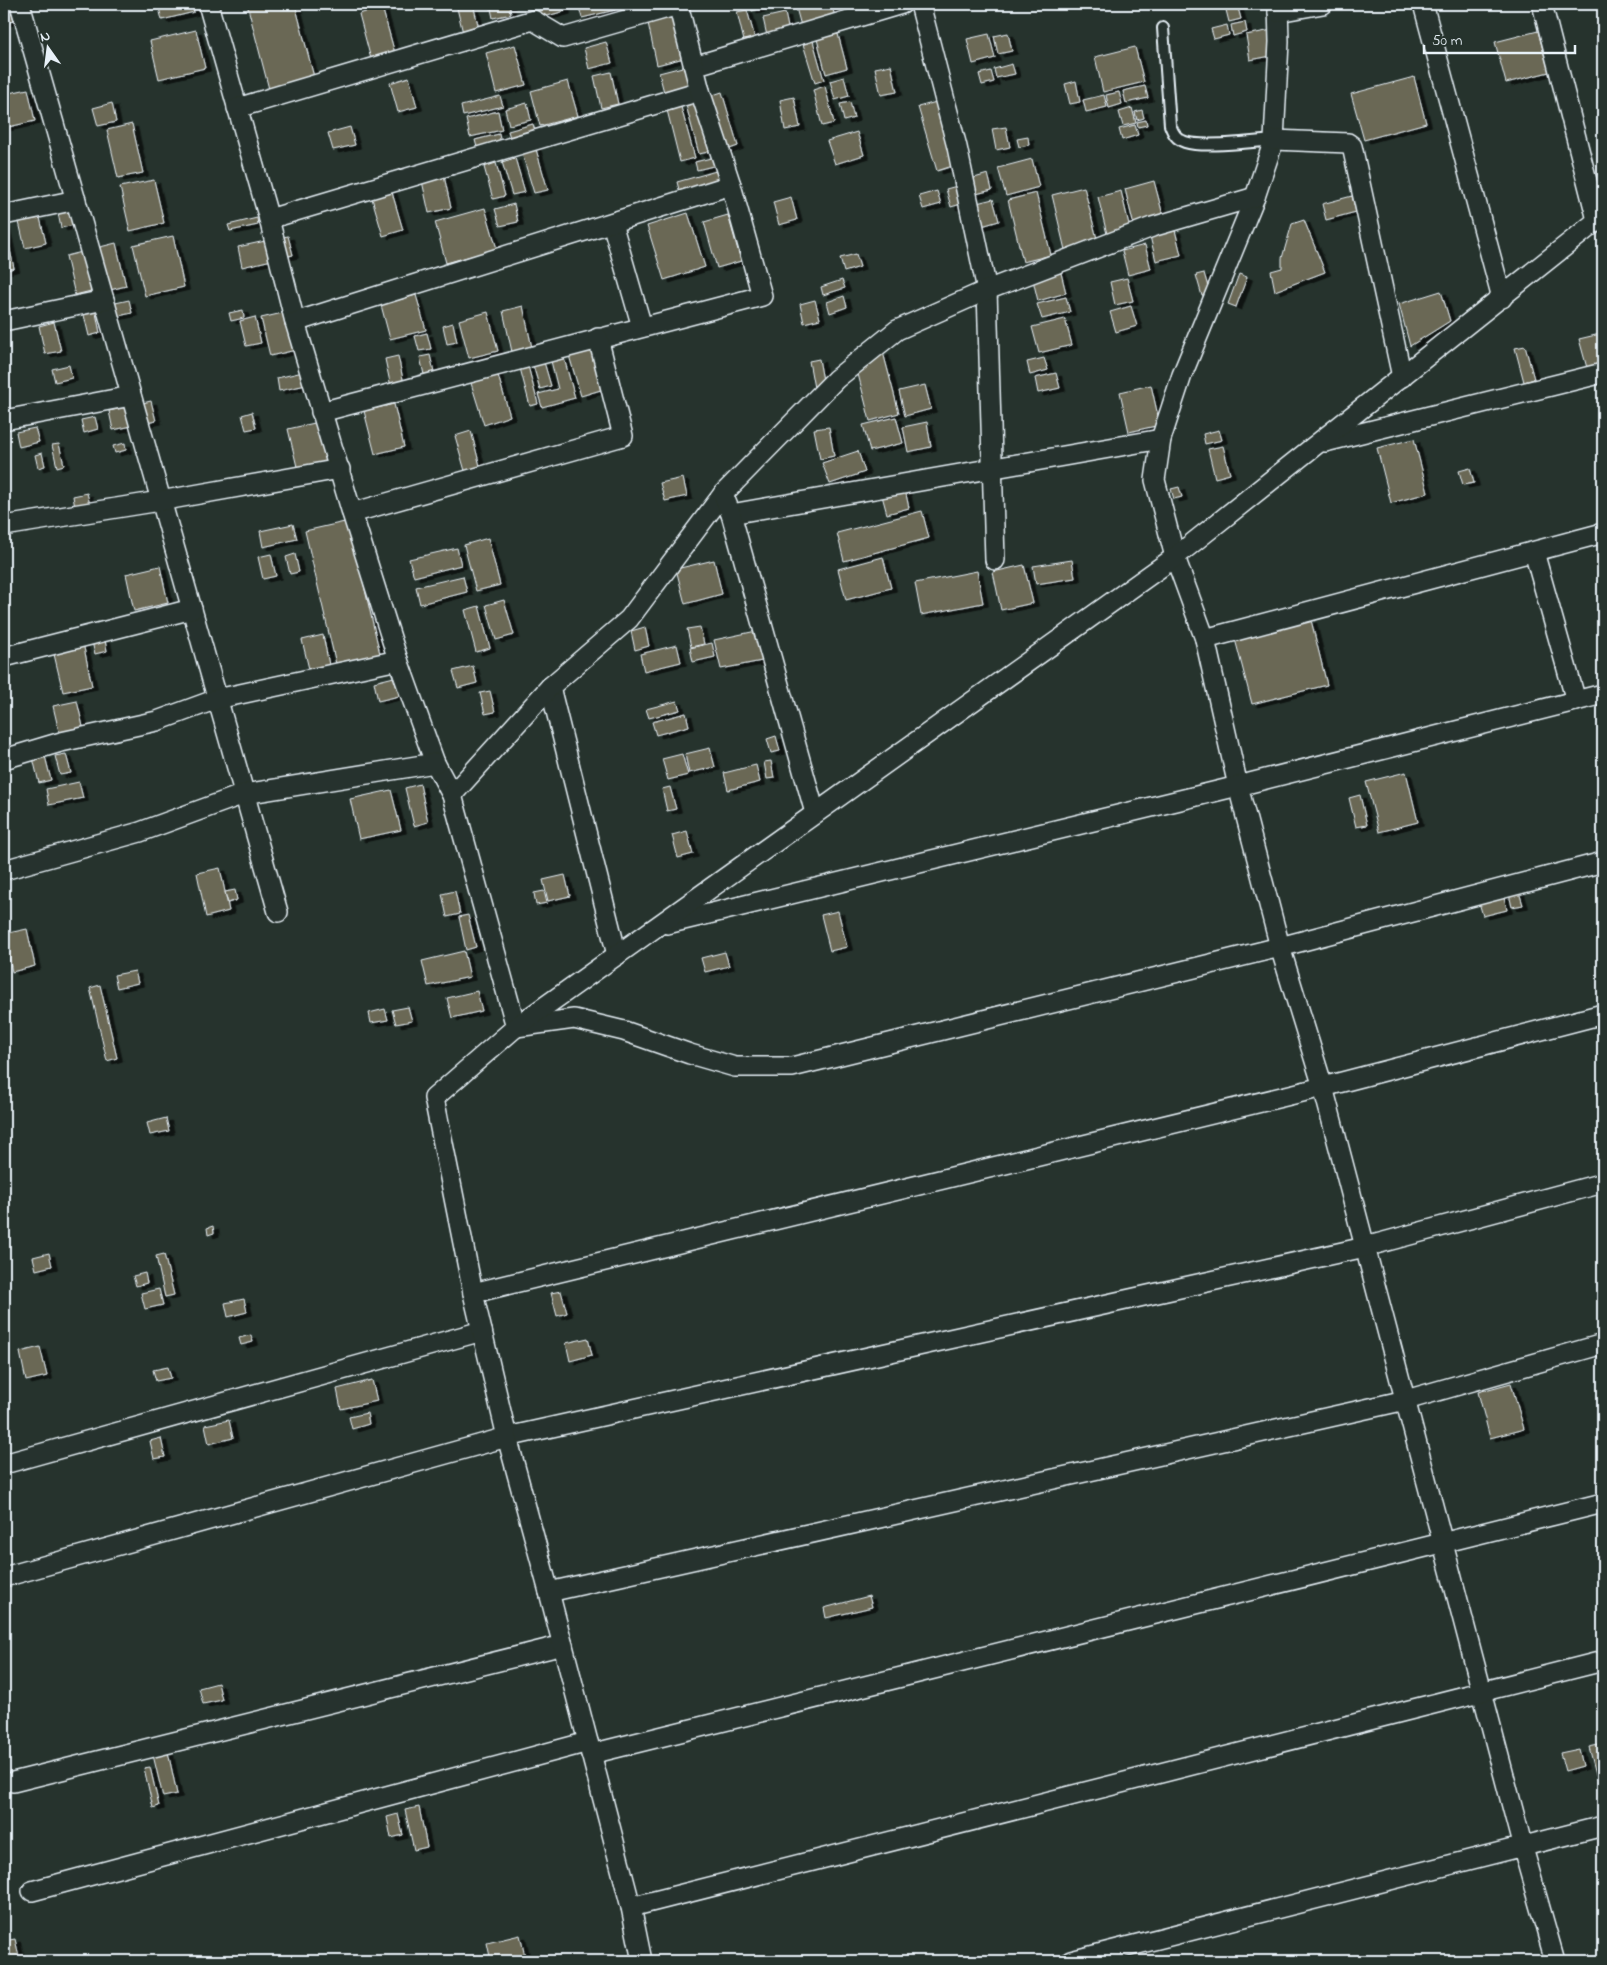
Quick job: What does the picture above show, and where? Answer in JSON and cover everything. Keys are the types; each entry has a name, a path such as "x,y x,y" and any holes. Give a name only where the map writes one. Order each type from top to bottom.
{"street":[{"path":"20,4 278,912"},
{"path":"208,4 321,412 340,468 352,513 398,660 435,763 452,795 516,1027"},
{"path":"237,108 533,20 563,38 678,4 700,91 731,185 762,296 321,412"},
{"path":"694,66 902,4"},
{"path":"920,4 957,147 987,290 995,560"},
{"path":"1323,4 1278,8 1279,42 1274,140 1255,197 1182,375 1160,439 1155,480 1175,557 1205,639 1238,786 1280,947 1323,1087 1554,1961"},
{"path":"1423,4 1502,298"},
{"path":"641,1961 631,1907 507,1437 473,1292 434,1098 516,1027 1175,557 1600,218 1542,4"},
{"path":"269,219 700,91"},
{"path":"1274,140 1348,143 1352,146 1402,377"},
{"path":"295,322 731,185"},
{"path":"452,795 550,687 629,619 723,494 836,379 897,330 987,290 1152,227 1255,197"},
{"path":"4,215 76,200"},
{"path":"612,223 642,327"},
{"path":"4,321 104,300"},
{"path":"352,513 623,436 598,338"},
{"path":"1319,443 1603,373"},
{"path":"4,420 131,396"},
{"path":"731,514 1160,439"},
{"path":"4,526 160,501 340,468"},
{"path":"723,494 731,514 815,813"},
{"path":"1205,639 1603,533"},
{"path":"1534,552 1576,701"},
{"path":"4,657 192,609"},
{"path":"4,759 61,742 157,721 217,699 398,660"},
{"path":"550,687 618,956"},
{"path":"659,926 1238,786 1603,694"},
{"path":"4,870 140,832 244,794 435,763"},
{"path":"516,1027 574,1019 624,1031 690,1054 735,1067 792,1066 1280,947 1603,862"},
{"path":"473,1292 1323,1087 1603,1014"},
{"path":"4,1577 507,1437 1365,1247 1603,1183"},
{"path":"4,1464 482,1331"},
{"path":"549,1592 1406,1400 1603,1344"},
{"path":"32,1890 589,1748 1444,1544 1603,1503"},
{"path":"12,1782 563,1645"},
{"path":"631,1907 1603,1661"},
{"path":"1071,1961 1523,1848 1603,1826"}],"lane":[{"path":"1163,28 1170,125 1175,136 1184,142 1201,144 1274,140"}],"building":[{"path":"158,4 192,4 194,12 162,20"},
{"path":"247,4 295,4 315,81 270,93"},
{"path":"456,4 473,4 479,29 463,33"},
{"path":"490,4 509,4 511,14 493,18"},
{"path":"536,4 564,4 565,11 540,18"},
{"path":"578,4 613,4 615,10 582,18"},
{"path":"750,4 765,4 766,7 752,11"},
{"path":"795,4 831,4 835,16 801,26"},
{"path":"1237,4 1241,19 1229,22 1225,6"},
{"path":"382,7 396,57 372,63 359,14"},
{"path":"747,10 755,38 744,41 737,12"},
{"path":"12,13 14,21 4,23 4,15"},
{"path":"785,13 789,32 767,36 763,18"},
{"path":"675,17 684,58 657,65 648,23"},
{"path":"1245,22 1247,32 1233,36 1231,25"},
{"path":"1227,25 1229,35 1214,39 1211,29"},
{"path":"1277,29 1282,54 1250,60 1246,35"},
{"path":"196,30 205,68 159,79 150,41"},
{"path":"1538,31 1549,72 1506,83 1495,42"},
{"path":"1008,33 1012,51 998,54 994,36"},
{"path":"838,34 847,68 826,74 817,39"},
{"path":"989,34 995,58 973,64 967,39"},
{"path":"813,41 824,80 815,83 803,44"},
{"path":"606,42 612,63 589,69 584,48"},
{"path":"515,45 526,85 496,93 486,53"},
{"path":"1135,47 1144,82 1103,92 1095,57"},
{"path":"1012,64 1015,74 996,78 994,69"},
{"path":"690,65 696,88 665,96 659,73"},
{"path":"891,65 897,92 881,95 875,68"},
{"path":"991,71 994,82 982,85 979,74"},
{"path":"611,72 618,104 601,108 594,76"},
{"path":"409,77 417,107 398,112 390,83"},
{"path":"844,77 849,96 835,100 830,81"},
{"path":"1414,77 1426,123 1364,140 1351,94"},
{"path":"568,81 578,116 540,126 531,91"},
{"path":"1076,81 1080,102 1070,104 1065,84"},
{"path":"825,86 834,123 822,126 813,90"},
{"path":"1145,86 1148,98 1126,103 1123,91"},
{"path":"28,89 35,121 4,128 4,94"},
{"path":"722,92 738,146 724,151 707,97"},
{"path":"1119,92 1122,104 1109,108 1106,95"},
{"path":"1104,95 1107,107 1086,112 1083,100"},
{"path":"500,96 503,106 463,116 461,106"},
{"path":"794,97 800,127 785,130 780,100"},
{"path":"700,101 713,151 699,154 686,105"},
{"path":"940,101 959,164 937,171 918,107"},
{"path":"850,102 854,118 844,121 840,104"},
{"path":"112,103 116,122 98,126 93,108"},
{"path":"527,103 531,120 509,125 505,109"},
{"path":"681,107 695,158 680,162 667,110"},
{"path":"1132,108 1136,123 1123,126 1119,112"},
{"path":"1142,110 1144,118 1137,120 1135,112"},
{"path":"498,111 502,130 470,137 466,119"},
{"path":"1146,120 1147,125 1138,127 1137,122"},
{"path":"132,124 143,173 118,178 107,130"},
{"path":"533,124 536,135 511,141 508,131"},
{"path":"1135,125 1138,135 1122,140 1119,129"},
{"path":"350,127 355,145 333,150 328,133"},
{"path":"1006,127 1010,147 996,150 992,129"},
{"path":"857,132 864,155 835,164 827,141"},
{"path":"499,134 501,145 478,151 475,140"},
{"path":"1028,137 1029,145 1019,147 1017,139"},
{"path":"535,146 548,190 534,193 521,150"},
{"path":"715,157 717,165 697,170 695,162"},
{"path":"515,158 525,192 512,195 502,162"},
{"path":"1032,159 1039,187 1006,196 998,168"},
{"path":"496,163 505,196 493,199 484,167"},
{"path":"716,171 720,186 681,197 677,182"},
{"path":"988,174 992,190 968,196 964,181"},
{"path":"444,176 451,208 429,213 422,181"},
{"path":"154,180 164,223 130,231 120,187"},
{"path":"1154,181 1164,219 1134,226 1125,189"},
{"path":"957,186 961,204 951,207 946,189"},
{"path":"1084,187 1098,243 1065,250 1052,195"},
{"path":"391,189 403,230 383,236 371,195"},
{"path":"937,191 941,204 923,209 919,196"},
{"path":"1121,191 1130,229 1107,234 1098,197"},
{"path":"1036,193 1051,255 1023,262 1008,200"},
{"path":"1352,196 1356,212 1326,220 1322,204"},
{"path":"791,197 797,220 779,225 773,202"},
{"path":"993,199 999,221 975,228 969,205"},
{"path":"514,204 518,222 500,226 495,209"},
{"path":"74,205 78,224 61,228 57,208"},
{"path":"485,208 497,249 446,263 435,222"},
{"path":"688,213 705,267 664,280 647,226"},
{"path":"728,215 741,261 717,268 704,222"},
{"path":"40,218 46,243 25,248 19,222"},
{"path":"257,218 258,225 230,231 228,225"},
{"path":"1304,220 1325,272 1275,291 1271,271 1282,268 1282,258 1292,224"},
{"path":"4,223 14,268 4,271"},
{"path":"1175,230 1181,255 1156,261 1150,236"},
{"path":"173,236 184,287 145,296 133,245"},
{"path":"288,236 293,255 242,267 238,247"},
{"path":"116,243 126,286 106,291 96,248"},
{"path":"1145,245 1151,269 1128,275 1122,251"},
{"path":"82,252 91,291 75,295 66,256"},
{"path":"856,254 860,267 844,272 840,258"},
{"path":"1060,269 1066,293 1038,301 1032,276"},
{"path":"1204,273 1210,294 1202,296 1196,275"},
{"path":"1239,274 1247,277 1236,307 1228,304"},
{"path":"1127,278 1133,301 1115,305 1110,282"},
{"path":"842,280 845,288 823,295 821,287"},
{"path":"1441,291 1450,321 1410,346 1399,304"},
{"path":"416,295 426,330 390,339 381,305"},
{"path":"844,296 847,307 830,313 827,302"},
{"path":"1066,297 1070,312 1042,319 1037,304"},
{"path":"129,300 132,313 114,317 111,304"},
{"path":"815,300 820,319 804,323 800,304"},
{"path":"523,306 532,348 512,352 503,311"},
{"path":"1131,306 1137,326 1116,332 1110,312"},
{"path":"95,308 100,333 89,336 83,311"},
{"path":"243,310 244,318 231,321 229,313"},
{"path":"287,312 296,350 270,356 261,318"},
{"path":"488,312 498,351 469,358 459,320"},
{"path":"255,317 261,343 246,346 240,321"},
{"path":"1065,319 1072,345 1039,353 1032,327"},
{"path":"54,322 61,351 45,354 39,326"},
{"path":"453,323 457,342 447,344 443,326"},
{"path":"427,333 431,349 419,351 415,336"},
{"path":"1600,334 1603,364 1587,368 1579,339"},
{"path":"591,346 604,389 581,396 568,352"},
{"path":"1525,346 1534,379 1524,382 1515,348"},
{"path":"883,352 899,413 870,421 857,370"},
{"path":"430,355 435,376 425,379 420,357"},
{"path":"398,356 404,384 391,387 385,359"},
{"path":"564,358 575,398 542,407 538,394 558,389 551,361"},
{"path":"1044,358 1048,370 1030,375 1027,362"},
{"path":"819,359 824,386 814,388 809,361"},
{"path":"544,362 551,386 540,389 533,365"},
{"path":"69,365 72,378 55,382 52,369"},
{"path":"528,366 538,404 530,406 520,368"},
{"path":"303,372 306,385 279,391 277,378"},
{"path":"497,372 510,416 484,425 470,380"},
{"path":"1056,373 1060,388 1038,393 1035,378"},
{"path":"925,385 931,409 905,416 899,391"},
{"path":"1151,385 1160,425 1129,432 1120,392"},
{"path":"151,401 156,421 113,430 109,411"},
{"path":"394,404 404,447 375,454 364,411"},
{"path":"252,412 256,428 246,430 242,415"},
{"path":"95,417 98,429 84,433 81,420"},
{"path":"896,417 903,443 870,451 863,425"},
{"path":"319,422 329,463 298,471 288,429"},
{"path":"927,422 931,447 908,452 903,427"},
{"path":"829,427 834,456 820,459 814,429"},
{"path":"35,428 39,442 19,447 16,432"},
{"path":"1219,430 1222,440 1205,444 1203,434"},
{"path":"471,431 482,474 467,478 455,436"},
{"path":"1414,439 1428,493 1391,503 1377,448"},
{"path":"125,443 126,450 115,453 113,446"},
{"path":"59,444 64,465 57,467 52,445"},
{"path":"1223,446 1230,474 1215,478 1208,449"},
{"path":"858,451 865,472 830,484 822,463"},
{"path":"42,453 45,466 38,468 35,455"},
{"path":"1470,468 1474,483 1463,485 1459,471"},
{"path":"683,478 687,496 665,501 660,483"},
{"path":"904,485 909,508 887,514 881,492"},
{"path":"1179,487 1182,497 1174,499 1171,489"},
{"path":"87,493 90,505 75,508 73,496"},
{"path":"922,511 929,538 844,561 837,533"},
{"path":"349,521 380,654 336,664 305,531"},
{"path":"293,524 297,539 263,547 260,531"},
{"path":"488,538 500,585 476,591 464,545"},
{"path":"457,548 461,565 414,577 409,559"},
{"path":"271,554 276,576 263,579 258,557"},
{"path":"295,554 299,572 290,574 286,557"},
{"path":"883,557 891,588 846,600 838,569"},
{"path":"714,560 722,594 685,604 676,569"},
{"path":"1072,560 1075,578 1036,584 1033,566"},
{"path":"1024,565 1033,603 1001,610 993,572"},
{"path":"160,566 168,603 134,611 126,574"},
{"path":"977,571 983,603 921,615 915,583"},
{"path":"463,576 467,592 420,604 416,587"},
{"path":"504,600 514,635 496,640 486,605"},
{"path":"479,606 490,648 476,652 465,610"},
{"path":"1311,620 1327,685 1252,704 1235,639"},
{"path":"645,627 649,646 635,650 631,631"},
{"path":"700,627 704,644 691,647 687,629"},
{"path":"761,630 767,660 721,669 714,640"},
{"path":"323,635 329,665 309,669 302,640"},
{"path":"105,640 107,651 95,654 92,642"},
{"path":"83,643 92,686 63,692 53,650"},
{"path":"712,643 715,657 693,662 690,648"},
{"path":"677,645 681,662 644,671 640,654"},
{"path":"473,666 477,683 458,688 453,671"},
{"path":"394,677 399,696 378,701 374,682"},
{"path":"490,691 495,712 485,714 480,693"},
{"path":"77,701 84,731 60,736 53,706"},
{"path":"677,701 680,710 649,718 646,709"},
{"path":"686,713 689,726 656,735 652,722"},
{"path":"776,736 780,751 771,753 767,739"},
{"path":"710,748 715,767 689,773 685,754"},
{"path":"66,754 71,773 60,775 55,756"},
{"path":"682,754 688,775 668,780 662,759"},
{"path":"45,756 51,780 39,783 33,758"},
{"path":"771,761 774,778 767,779 764,762"},
{"path":"756,765 760,782 728,790 724,773"},
{"path":"1406,772 1418,822 1379,832 1366,782"},
{"path":"79,782 83,798 49,805 46,789"},
{"path":"420,784 428,822 414,826 405,788"},
{"path":"670,787 676,809 667,811 662,789"},
{"path":"391,790 401,830 359,839 350,799"},
{"path":"1360,795 1367,825 1356,827 1349,798"},
{"path":"687,831 693,854 678,858 672,835"},
{"path":"220,868 229,911 206,917 197,873"},
{"path":"565,875 570,896 548,901 543,880"},
{"path":"235,890 237,900 228,903 225,892"},
{"path":"455,891 460,914 447,917 442,894"},
{"path":"544,891 547,903 536,905 534,893"},
{"path":"1519,892 1523,905 1512,907 1509,894"},
{"path":"1503,893 1507,910 1483,916 1478,899"},
{"path":"838,911 847,947 830,951 821,915"},
{"path":"468,915 476,947 466,950 459,917"},
{"path":"27,929 35,966 12,972 4,934"},
{"path":"464,951 470,977 428,986 422,961"},
{"path":"725,952 729,966 705,972 701,958"},
{"path":"135,971 138,983 117,988 114,975"},
{"path":"100,985 117,1058 107,1061 90,988"},
{"path":"477,991 482,1011 452,1018 447,998"},
{"path":"408,1007 412,1021 396,1024 392,1010"},
{"path":"385,1009 388,1020 371,1023 369,1013"},
{"path":"166,1118 169,1131 150,1135 147,1123"},
{"path":"213,1226 214,1233 208,1235 207,1228"},
{"path":"49,1253 52,1266 36,1270 33,1257"},
{"path":"164,1254 174,1295 165,1297 156,1256"},
{"path":"145,1273 147,1283 136,1286 133,1276"},
{"path":"159,1289 163,1305 145,1309 141,1293"},
{"path":"561,1291 567,1313 557,1316 551,1293"},
{"path":"244,1299 247,1312 228,1317 225,1303"},
{"path":"251,1335 253,1342 241,1345 239,1338"},
{"path":"588,1338 592,1355 570,1361 566,1343"},
{"path":"40,1347 47,1376 26,1381 20,1352"},
{"path":"168,1367 171,1378 156,1381 153,1370"},
{"path":"372,1380 377,1401 341,1409 337,1389"},
{"path":"1511,1383 1524,1429 1490,1438 1478,1392"},
{"path":"367,1413 369,1424 352,1429 349,1417"},
{"path":"229,1420 233,1438 209,1444 205,1425"},
{"path":"161,1438 165,1457 154,1459 150,1441"},
{"path":"869,1596 872,1607 826,1618 824,1608"},
{"path":"218,1683 222,1700 203,1704 199,1688"},
{"path":"1603,1744 1603,1801 1589,1747"},
{"path":"1579,1749 1583,1766 1565,1771 1560,1753"},
{"path":"168,1752 177,1794 163,1797 153,1755"},
{"path":"150,1767 159,1806 153,1808 144,1768"},
{"path":"419,1807 427,1847 414,1850 405,1810"},
{"path":"398,1814 403,1835 391,1838 387,1817"},
{"path":"520,1935 526,1961 491,1961 487,1943"},
{"path":"15,1939 20,1961 9,1961 4,1941"}]}
